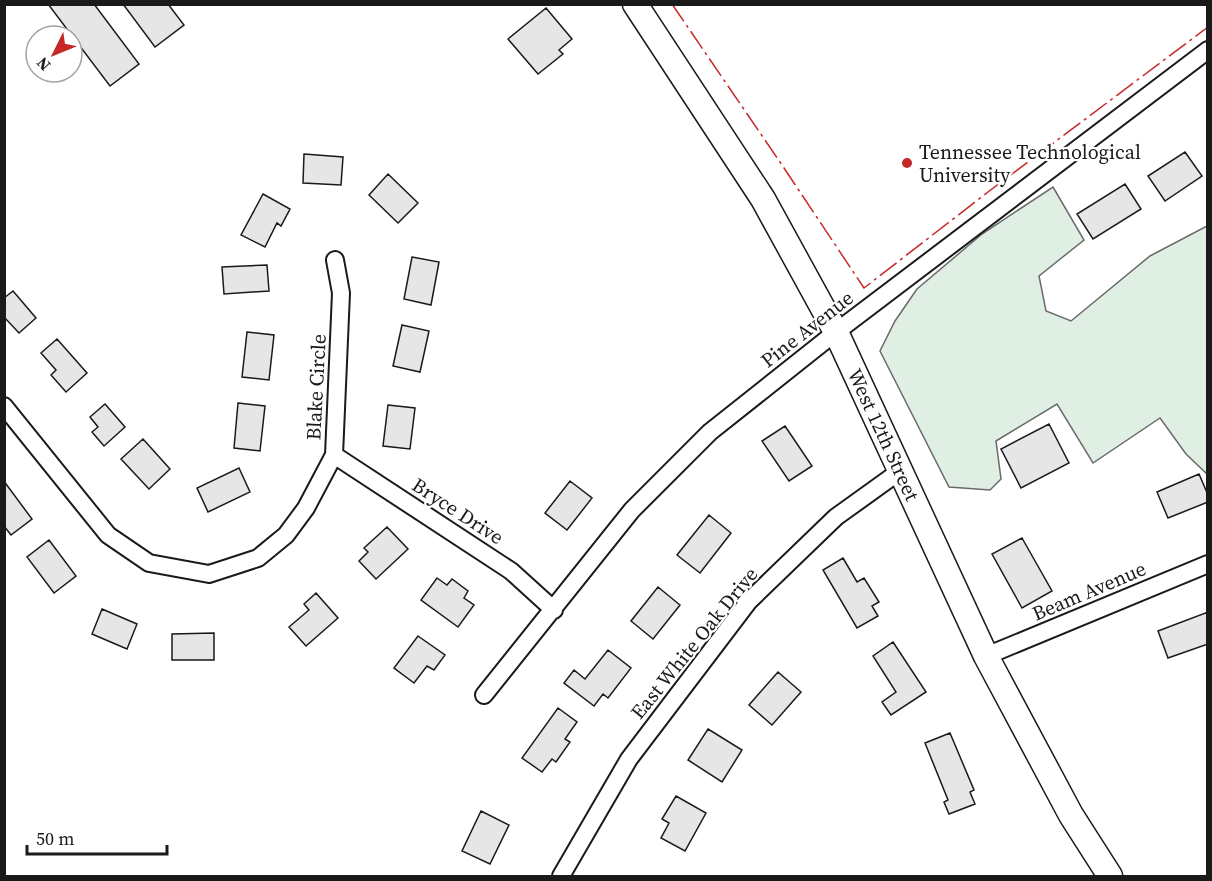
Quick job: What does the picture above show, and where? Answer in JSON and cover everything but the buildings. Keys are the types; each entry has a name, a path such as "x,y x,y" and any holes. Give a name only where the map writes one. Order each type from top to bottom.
{"main road":[{"name":"West 12th Street","path":"635,4 763,199 836,332 986,656 1071,815 1110,876"}],"street":[{"name":"Pine Avenue","path":"484,695 633,510 710,432 836,332 1208,50"},
{"name":"Blake Circle","path":"4,406 108,535 149,563 208,573 258,558 286,535 306,508 334,455 341,293 335,260"},
{"name":"Bryce Drive","path":"334,455 511,571 554,610"},
{"name":"East White Oak Drive","path":"561,876 629,759 749,601 836,517 900,471"},
{"name":"Beam Avenue","path":"986,656 1208,564"}],"green space":[{"path":"1053,187 1084,240 1039,276 1046,311 1071,321 1150,256 1207,226 1207,474 1186,454 1160,418 1093,463 1057,404 996,441 1001,479 990,490 949,487 880,351 895,321 917,289 982,234"}],"power":[{"path":"672,4 864,288 1208,27"}],"place":[{"name":"Tennessee Technological University","path":"907,163"}]}
